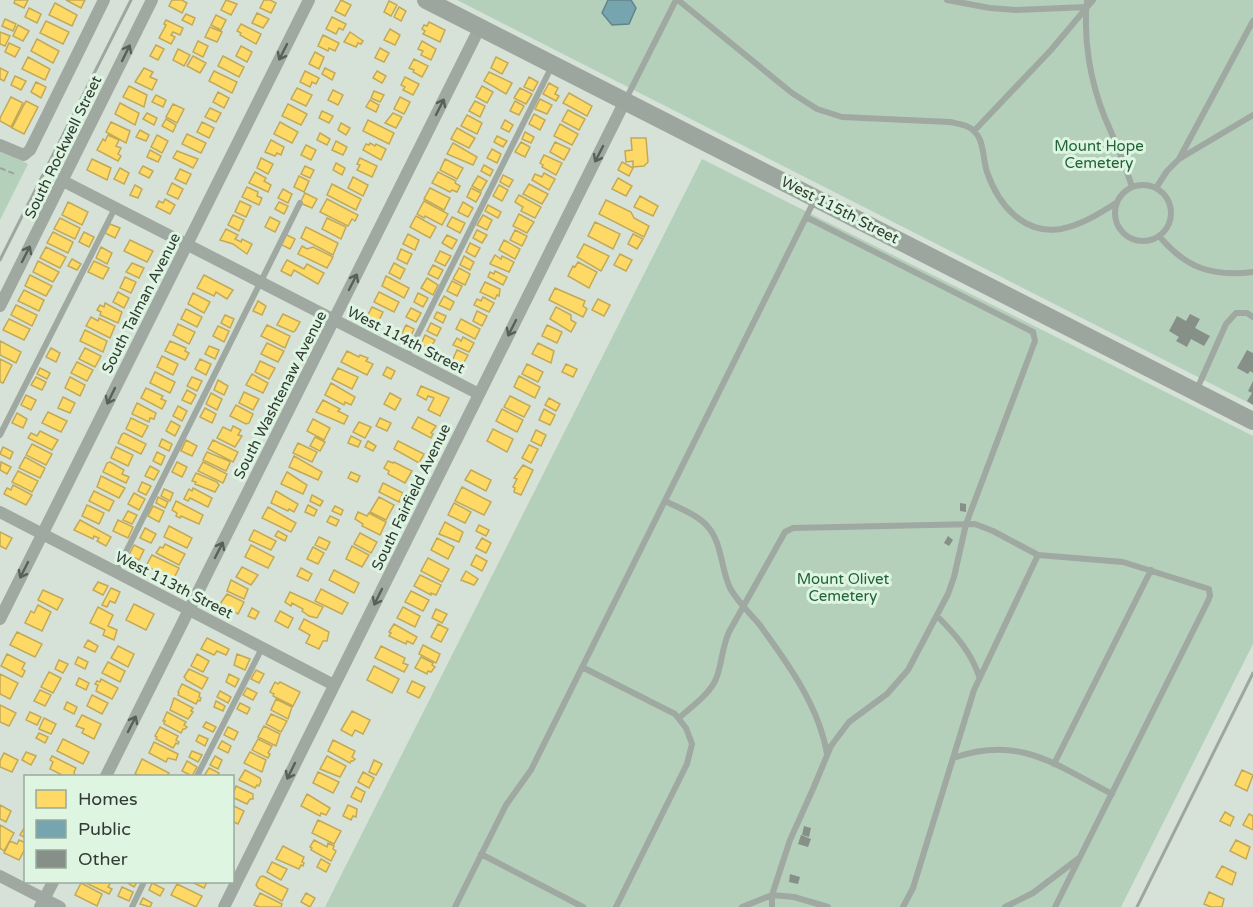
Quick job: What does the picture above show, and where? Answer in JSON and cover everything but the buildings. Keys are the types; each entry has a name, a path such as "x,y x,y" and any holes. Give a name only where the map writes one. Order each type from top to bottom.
{"street":[{"name":"South Rockwell Street","path":"0,145 24,154 30,150 104,0"},
{"name":"South Rockwell Street","path":"0,306 152,0"},
{"name":"South Talman Avenue","path":"0,619 309,0"},
{"name":"West 115th Street","path":"426,0 1253,421"},
{"name":"South Washtenaw Avenue","path":"107,775 480,27"},
{"name":"South Fairfield Avenue","path":"224,907 625,101"},
{"name":"West 114th Street","path":"63,181 479,394"},
{"name":"West 113th Street","path":"0,512 334,685"},
{"path":"0,876 42,903 60,907"},
{"path":"42,903 52,883"}],"lane":[{"path":"625,101 677,0 792,93 818,109 842,117 950,122 974,130 979,138 986,169 998,197 1007,209 1030,226 1059,229 1073,226 1116,203"},
{"path":"947,0 1016,10 1087,4"},
{"path":"974,130 1052,50 1087,4 1094,0"},
{"path":"1087,4 1085,27 1095,86 1104,116 1132,187"},
{"path":"1179,159 1253,21"},
{"path":"406,357 553,64"},
{"path":"1156,188 1167,171 1179,159 1253,115"},
{"path":"1148,185 1156,188 1169,202 1170,221 1166,230 1160,237 1151,241 1142,242 1125,236 1115,221 1114,212 1120,196 1132,187 1148,185"},
{"path":"455,907 506,805 531,771 815,198"},
{"path":"116,572 300,203"},
{"path":"0,435 116,207"},
{"path":"772,907 772,895 790,840 831,746 849,722 887,694 909,670 937,616 954,577 966,524 1034,347 1036,336 1033,332 806,217"},
{"path":"1160,237 1172,252 1186,262 1221,273 1253,272"},
{"path":"1196,392 1226,324 1236,313 1247,313 1253,317"},
{"path":"665,501 687,512 708,527 714,537 730,587 759,625 803,691 820,727 827,755"},
{"path":"679,718 712,687 720,667 724,645 788,529 966,524 983,527 1047,558 1113,561 1151,570 1206,588 1210,596 1055,907"},
{"path":"903,907 913,888 979,677 1038,555"},
{"path":"1054,764 1151,570"},
{"path":"937,616 966,650 979,677"},
{"path":"198,775 262,648"},
{"path":"582,667 669,711 679,718 693,744 690,757 616,907"},
{"path":"953,758 972,751 999,749 1026,753 1054,764 1112,794"},
{"path":"481,854 583,907"},
{"path":"1005,907 1033,893 1080,856"},
{"path":"132,907 144,883"},
{"path":"742,907 772,895 808,900 828,907"}],"path":[{"path":"0,168 15,174"}],"green space":[{"name":"Mount Hope Cemetery","path":"457,0 1253,0 1253,405"},
{"path":"0,149 28,164 0,220"},
{"name":"Mount Olivet Cemetery","path":"702,159 1253,436 1253,644 1121,907 325,907"}],"railway":[{"path":"0,260 131,0"},
{"path":"1137,907 1253,673"}]}
